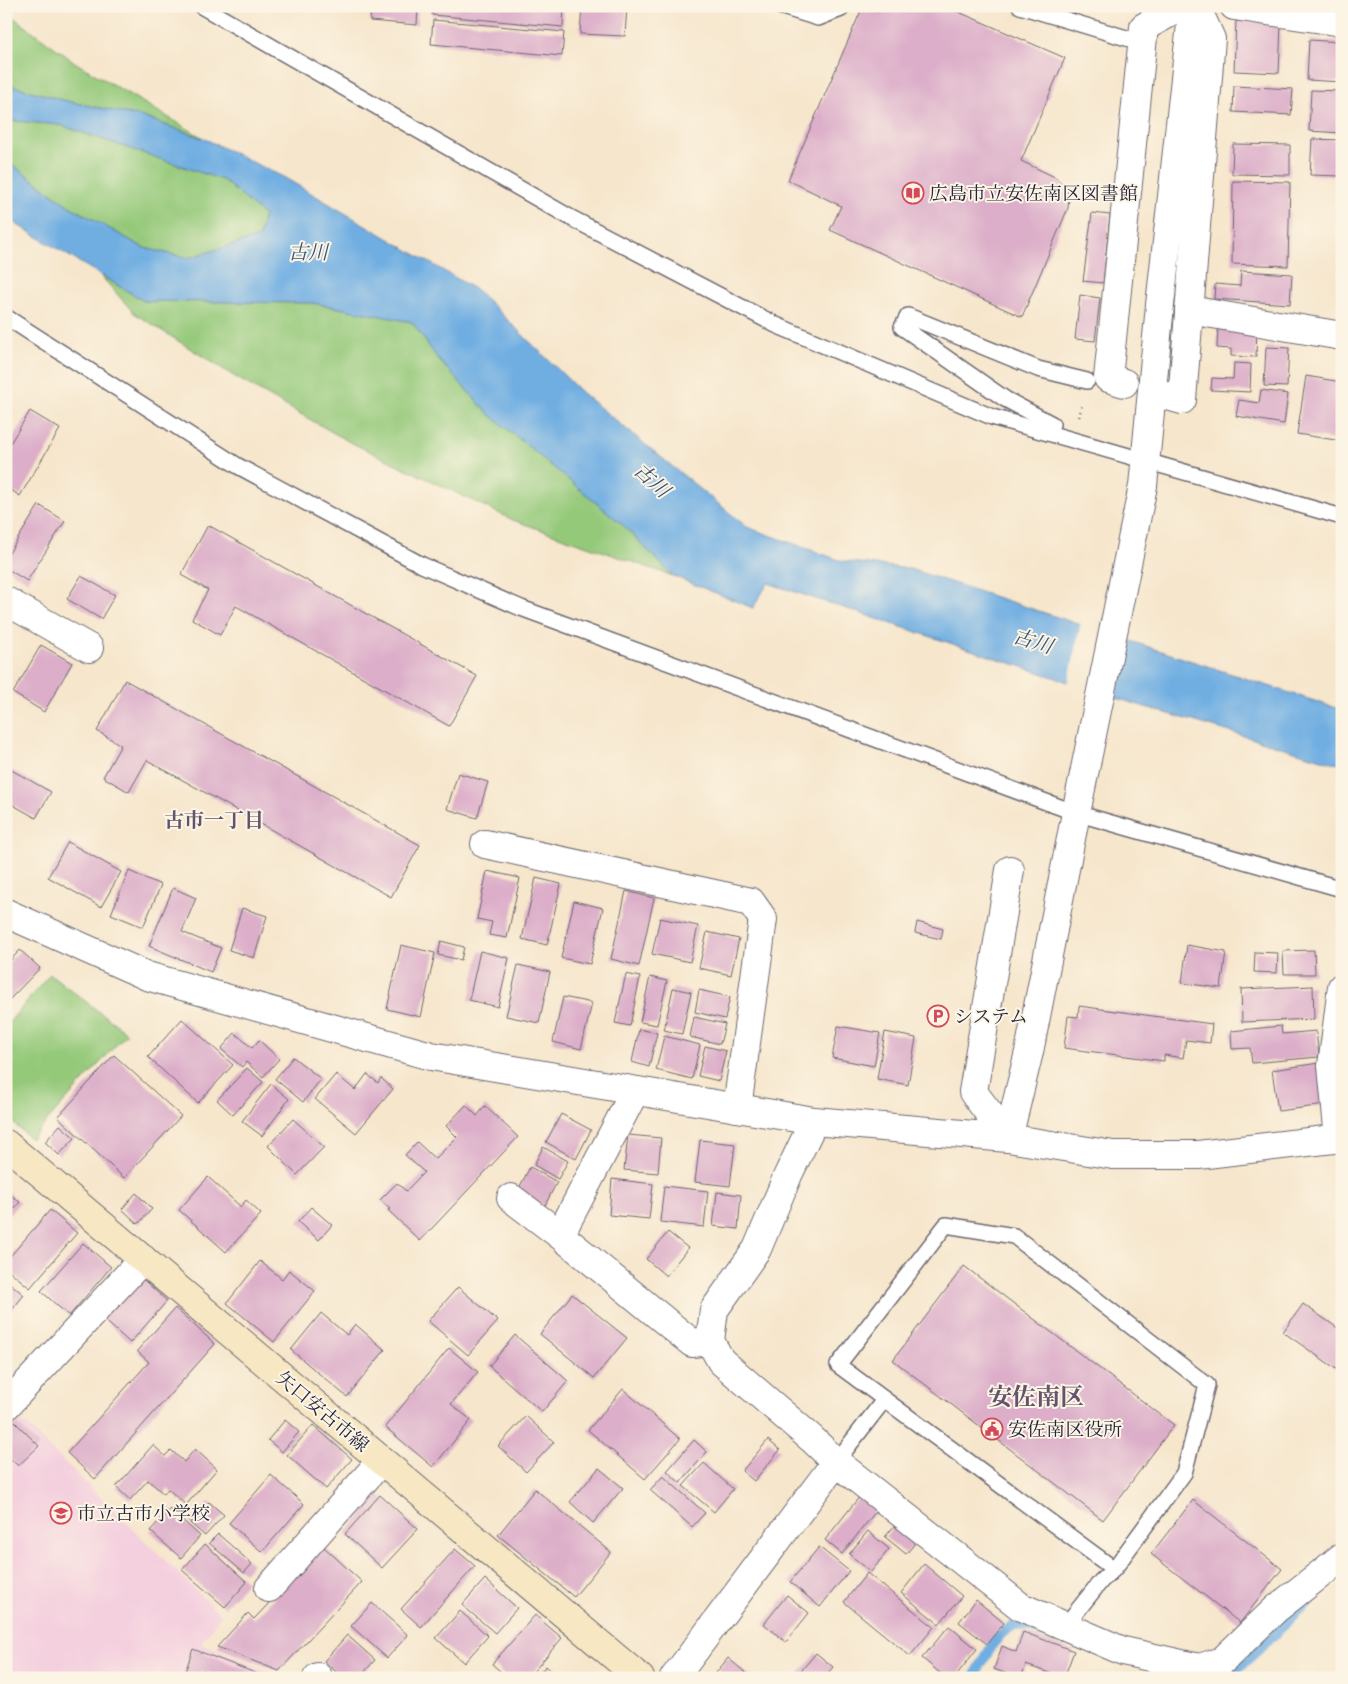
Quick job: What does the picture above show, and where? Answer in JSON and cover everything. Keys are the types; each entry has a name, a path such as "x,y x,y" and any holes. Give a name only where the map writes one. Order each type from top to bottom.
{"main road":[{"name":"矢口安古市線","path":"6,1144 640,1678"}],"street":[{"path":"1124,383 1108,378 1144,27 1182,6"},
{"path":"1168,396 1182,400 1212,39 1195,6"},
{"path":"1008,1138 1029,1052 1145,473 1160,305 1195,6"},
{"path":"1234,6 1342,22"},
{"path":"1189,310 1342,336"},
{"path":"6,601 89,648"},
{"path":"485,844 751,902 763,919 736,1108"},
{"path":"1008,1138 973,1092 1010,870"},
{"path":"6,913 147,976 431,1056 814,1121 1008,1138 1113,1155 1198,1155 1340,1138 1332,1066 1342,987"},
{"path":"560,1235 635,1091"},
{"path":"814,1121 788,1175 757,1249 714,1310 710,1341 721,1361 836,1462 1021,1607 1123,1651 1159,1669 1199,1668 1222,1661 1276,1609 1342,1557"},
{"path":"511,1198 560,1235 692,1344 710,1341"},
{"path":"6,1406 143,1259"},
{"path":"269,1588 381,1461"},
{"path":"674,1678 836,1462"}],"lane":[{"path":"201,6 573,219 776,325 992,417 1073,440 1145,473 1342,517"},
{"path":"779,6 818,18 841,9 843,6"},
{"path":"1020,6 1143,43"},
{"path":"1049,433 1052,424 1005,399 902,327 908,316 1038,369 1087,381"},
{"path":"6,317 238,466 422,565 521,608 1077,806 1342,889"},
{"path":"1065,1626 1101,1581 1114,1569 1184,1473 1207,1385 1014,1236 946,1225 838,1365 1114,1569"},
{"path":"836,1462 884,1400"}],"path":[{"path":"1073,440 1087,381"}],"shaded area":[{"name":"市立古市小学校","path":"9,1408 221,1615 201,1643 284,1678 6,1678 6,1411"}],"green space":[{"path":"6,12 76,63 205,139 140,116 70,102 6,84"},
{"path":"6,120 60,125 223,180 264,215 259,237 189,258 144,248 69,206 6,160"},
{"path":"100,275 144,301 313,303 412,322 438,359 488,413 623,525 673,576 513,520 348,441 237,378 134,313"},
{"path":"50,974 127,1033 31,1139 6,1117 6,1026"}],"water":[{"name":"古川","path":"6,84 70,102 140,116 205,139 285,178 478,291 582,393 747,527 842,561 910,569 1342,710 1342,765 1132,703 768,583 753,608 673,576 623,525 488,413 438,359 412,322 313,303 144,301 6,218 6,160 69,206 144,248 188,258 259,237 264,215 223,180 60,125 6,120"}],"pier":[{"path":"1081,622 1126,637 1114,700 1068,685"}],"building":[{"path":"371,6 418,6 417,25 370,21"},
{"path":"433,6 564,6 563,27 432,15"},
{"path":"582,6 627,6 625,36 580,34"},
{"path":"863,6 879,11 881,6 945,6 1065,58 1021,161 1057,178 1066,188 1069,198 1068,208 1022,317 830,230 841,206 788,180"},
{"path":"433,20 564,32 562,56 431,44"},
{"path":"1236,21 1281,23 1279,73 1234,71"},
{"path":"1309,40 1342,42 1342,82 1307,80"},
{"path":"1234,86 1293,89 1291,115 1233,112"},
{"path":"1311,90 1342,91 1342,133 1309,131"},
{"path":"1312,139 1342,140 1342,176 1310,175"},
{"path":"1233,144 1290,145 1290,175 1232,174"},
{"path":"1233,181 1290,182 1288,266 1232,264"},
{"path":"1092,213 1110,215 1103,283 1083,281"},
{"path":"1241,271 1292,274 1290,304 1214,299 1215,284 1240,286"},
{"path":"1080,295 1100,298 1095,341 1075,339"},
{"path":"1218,325 1257,327 1256,357 1231,356 1231,349 1217,348"},
{"path":"1266,347 1289,348 1287,387 1264,386"},
{"path":"1234,363 1251,364 1250,392 1211,390 1212,378 1233,379"},
{"path":"1306,376 1342,382 1342,441 1297,434"},
{"path":"1261,390 1288,394 1284,424 1236,416 1239,400 1259,403"},
{"path":"30,411 60,429 20,496 6,487 6,450"},
{"path":"39,505 65,521 27,581 6,568 6,558"},
{"path":"208,525 477,676 449,726 236,606 220,635 192,619 208,590 181,575"},
{"path":"81,576 115,595 101,619 67,599"},
{"path":"41,645 72,663 44,712 13,693"},
{"path":"125,680 420,845 391,897 147,760 129,792 103,777 121,745 97,731"},
{"path":"6,767 51,792 36,818 6,801"},
{"path":"458,773 488,782 477,818 447,809"},
{"path":"68,842 121,872 101,907 48,877"},
{"path":"129,871 161,885 143,927 111,914"},
{"path":"487,871 520,878 507,938 489,935 492,922 477,919"},
{"path":"536,878 561,884 547,945 522,939"},
{"path":"173,888 196,898 182,932 221,948 211,972 149,946"},
{"path":"626,891 654,898 639,966 611,959"},
{"path":"574,901 603,908 590,964 561,958"},
{"path":"242,908 267,916 254,958 229,950"},
{"path":"660,918 698,926 690,962 652,954"},
{"path":"917,922 943,929 941,939 915,933"},
{"path":"707,932 739,939 731,975 699,968"},
{"path":"441,941 464,947 461,960 438,955"},
{"path":"401,945 435,953 421,1017 387,1009"},
{"path":"1187,945 1226,952 1221,988 1182,983"},
{"path":"20,950 40,968 8,1001 6,999 6,965"},
{"path":"1314,950 1315,974 1284,974 1283,951"},
{"path":"480,951 509,958 498,1007 469,1000"},
{"path":"1255,952 1278,953 1277,973 1254,972"},
{"path":"518,965 550,972 539,1023 506,1016"},
{"path":"626,974 640,977 630,1026 615,1023"},
{"path":"650,977 667,981 657,1025 640,1022"},
{"path":"1313,986 1314,1019 1242,1022 1241,989"},
{"path":"673,988 691,992 682,1034 664,1030"},
{"path":"699,990 730,997 725,1019 695,1012"},
{"path":"563,997 592,1003 581,1049 553,1042"},
{"path":"1079,1006 1212,1024 1210,1043 1186,1040 1183,1058 1164,1055 1164,1061 1064,1048 1068,1016 1078,1017"},
{"path":"694,1017 725,1024 720,1044 690,1037"},
{"path":"182,1019 233,1065 198,1103 148,1057"},
{"path":"838,1026 880,1033 874,1066 832,1058"},
{"path":"1281,1026 1282,1034 1316,1031 1319,1057 1252,1063 1250,1048 1232,1049 1231,1031"},
{"path":"639,1029 657,1033 649,1067 632,1062"},
{"path":"885,1032 916,1038 908,1085 877,1079"},
{"path":"235,1033 252,1048 259,1040 279,1059 263,1077 246,1062 242,1067 221,1049"},
{"path":"664,1036 700,1045 692,1079 656,1070"},
{"path":"705,1046 726,1051 719,1081 698,1076"},
{"path":"114,1055 181,1116 124,1178 58,1117"},
{"path":"293,1057 321,1079 303,1102 275,1079"},
{"path":"1319,1063 1325,1105 1278,1111 1272,1070"},
{"path":"247,1068 263,1082 233,1115 217,1100"},
{"path":"336,1074 355,1090 367,1074 378,1083 381,1078 393,1089 356,1133 315,1099"},
{"path":"271,1084 289,1099 262,1136 242,1121"},
{"path":"466,1105 477,1116 485,1106 518,1137 420,1241 380,1200 397,1183 406,1191 424,1172 405,1155 417,1142 435,1159 457,1137 446,1126"},
{"path":"561,1114 591,1130 576,1159 546,1142"},
{"path":"293,1119 324,1147 297,1175 268,1146"},
{"path":"60,1125 75,1138 59,1155 45,1142"},
{"path":"628,1135 661,1138 658,1173 624,1170"},
{"path":"700,1140 735,1144 730,1186 695,1182"},
{"path":"543,1147 568,1161 558,1179 534,1165"},
{"path":"530,1167 557,1182 544,1207 517,1192"},
{"path":"208,1177 241,1207 246,1200 261,1214 226,1252 179,1210"},
{"path":"612,1179 653,1184 649,1219 609,1215"},
{"path":"664,1186 708,1191 704,1227 660,1222"},
{"path":"6,1191 20,1202 6,1218"},
{"path":"717,1192 741,1195 738,1229 713,1226"},
{"path":"136,1193 152,1209 138,1224 122,1209"},
{"path":"311,1207 332,1225 319,1240 298,1222"},
{"path":"50,1210 77,1233 30,1288 6,1268 6,1261"},
{"path":"668,1232 688,1248 666,1276 646,1259"},
{"path":"83,1243 111,1267 69,1316 41,1291"},
{"path":"260,1261 282,1279 289,1270 315,1291 274,1342 227,1303"},
{"path":"964,1266 1174,1425 1103,1520 893,1360"},
{"path":"137,1274 167,1301 130,1343 100,1316"},
{"path":"6,1280 24,1295 6,1317"},
{"path":"458,1287 498,1321 468,1355 428,1321"},
{"path":"572,1294 627,1338 594,1378 540,1334"},
{"path":"1303,1304 1342,1331 1342,1373 1283,1332"},
{"path":"175,1308 215,1344 95,1479 67,1453 149,1362 137,1351"},
{"path":"321,1313 347,1335 355,1324 385,1350 347,1397 291,1350"},
{"path":"515,1335 568,1381 542,1412 489,1366"},
{"path":"449,1348 478,1372 451,1404 471,1420 433,1467 385,1427"},
{"path":"623,1389 680,1439 645,1479 588,1430"},
{"path":"526,1416 554,1442 526,1472 498,1446"},
{"path":"13,1420 39,1446 18,1466 6,1454 6,1427"},
{"path":"285,1420 299,1432 282,1452 268,1440"},
{"path":"313,1425 352,1459 326,1489 287,1455"},
{"path":"694,1440 707,1452 680,1483 667,1471"},
{"path":"768,1440 780,1450 754,1481 742,1471"},
{"path":"153,1445 165,1456 171,1450 184,1462 195,1449 217,1469 186,1505 168,1489 164,1494 148,1480 130,1500 116,1487"},
{"path":"704,1463 733,1489 714,1512 683,1486"},
{"path":"599,1468 623,1488 593,1523 570,1502"},
{"path":"271,1475 304,1504 262,1552 229,1523"},
{"path":"663,1476 705,1513 692,1527 650,1490"},
{"path":"535,1489 611,1552 574,1597 498,1535"},
{"path":"380,1495 418,1529 382,1568 345,1534"},
{"path":"860,1496 877,1510 842,1554 825,1540"},
{"path":"1193,1500 1282,1569 1240,1623 1151,1554"},
{"path":"209,1502 224,1515 205,1536 190,1523"},
{"path":"170,1509 200,1536 181,1558 150,1531"},
{"path":"896,1524 917,1541 906,1554 885,1537"},
{"path":"868,1531 889,1549 871,1572 849,1554"},
{"path":"218,1534 252,1564 244,1573 209,1543"},
{"path":"205,1544 247,1582 225,1607 182,1570"},
{"path":"323,1546 362,1582 279,1671 217,1647 248,1613 254,1619"},
{"path":"819,1547 849,1571 820,1607 790,1582"},
{"path":"455,1549 475,1566 421,1627 401,1609"},
{"path":"924,1564 962,1596 939,1624 901,1593"},
{"path":"867,1573 934,1627 910,1656 844,1602"},
{"path":"485,1579 517,1608 495,1633 462,1605"},
{"path":"787,1595 809,1613 786,1642 764,1624"},
{"path":"976,1600 1004,1623 987,1644 959,1622"},
{"path":"372,1603 408,1635 387,1658 351,1626"},
{"path":"460,1611 488,1636 464,1663 436,1638"},
{"path":"535,1615 562,1638 528,1678 508,1678 492,1664"},
{"path":"949,1626 977,1649 954,1678 946,1678 922,1658"},
{"path":"1023,1632 1074,1651 1064,1678 1026,1665 1021,1678 994,1669 1002,1646 1016,1652"},
{"path":"347,1635 375,1660 359,1678 343,1678 324,1661"},
{"path":"193,1649 268,1678 225,1678 202,1670 200,1678 183,1678"},
{"path":"816,1653 833,1667 824,1678 795,1678"},
{"path":"728,1658 752,1678 712,1678"},
{"path":"546,1666 559,1678 536,1678"}],"waterway":[{"path":"1223,1678 1238,1669 1322,1589"},
{"path":"973,1678 996,1640 1014,1626 1025,1626 1063,1640"}],"place":[{"name":"広島市立安佐南区図書館","path":"913,193"},
{"name":"システム","path":"938,1016"},
{"name":"安佐南区役所","path":"992,1429"},
{"name":"市立古市小学校","path":"61,1513"}],"district":[{"name":"古市一丁目","path":"214,820"},
{"name":"安佐南区","path":"1036,1397"}]}
